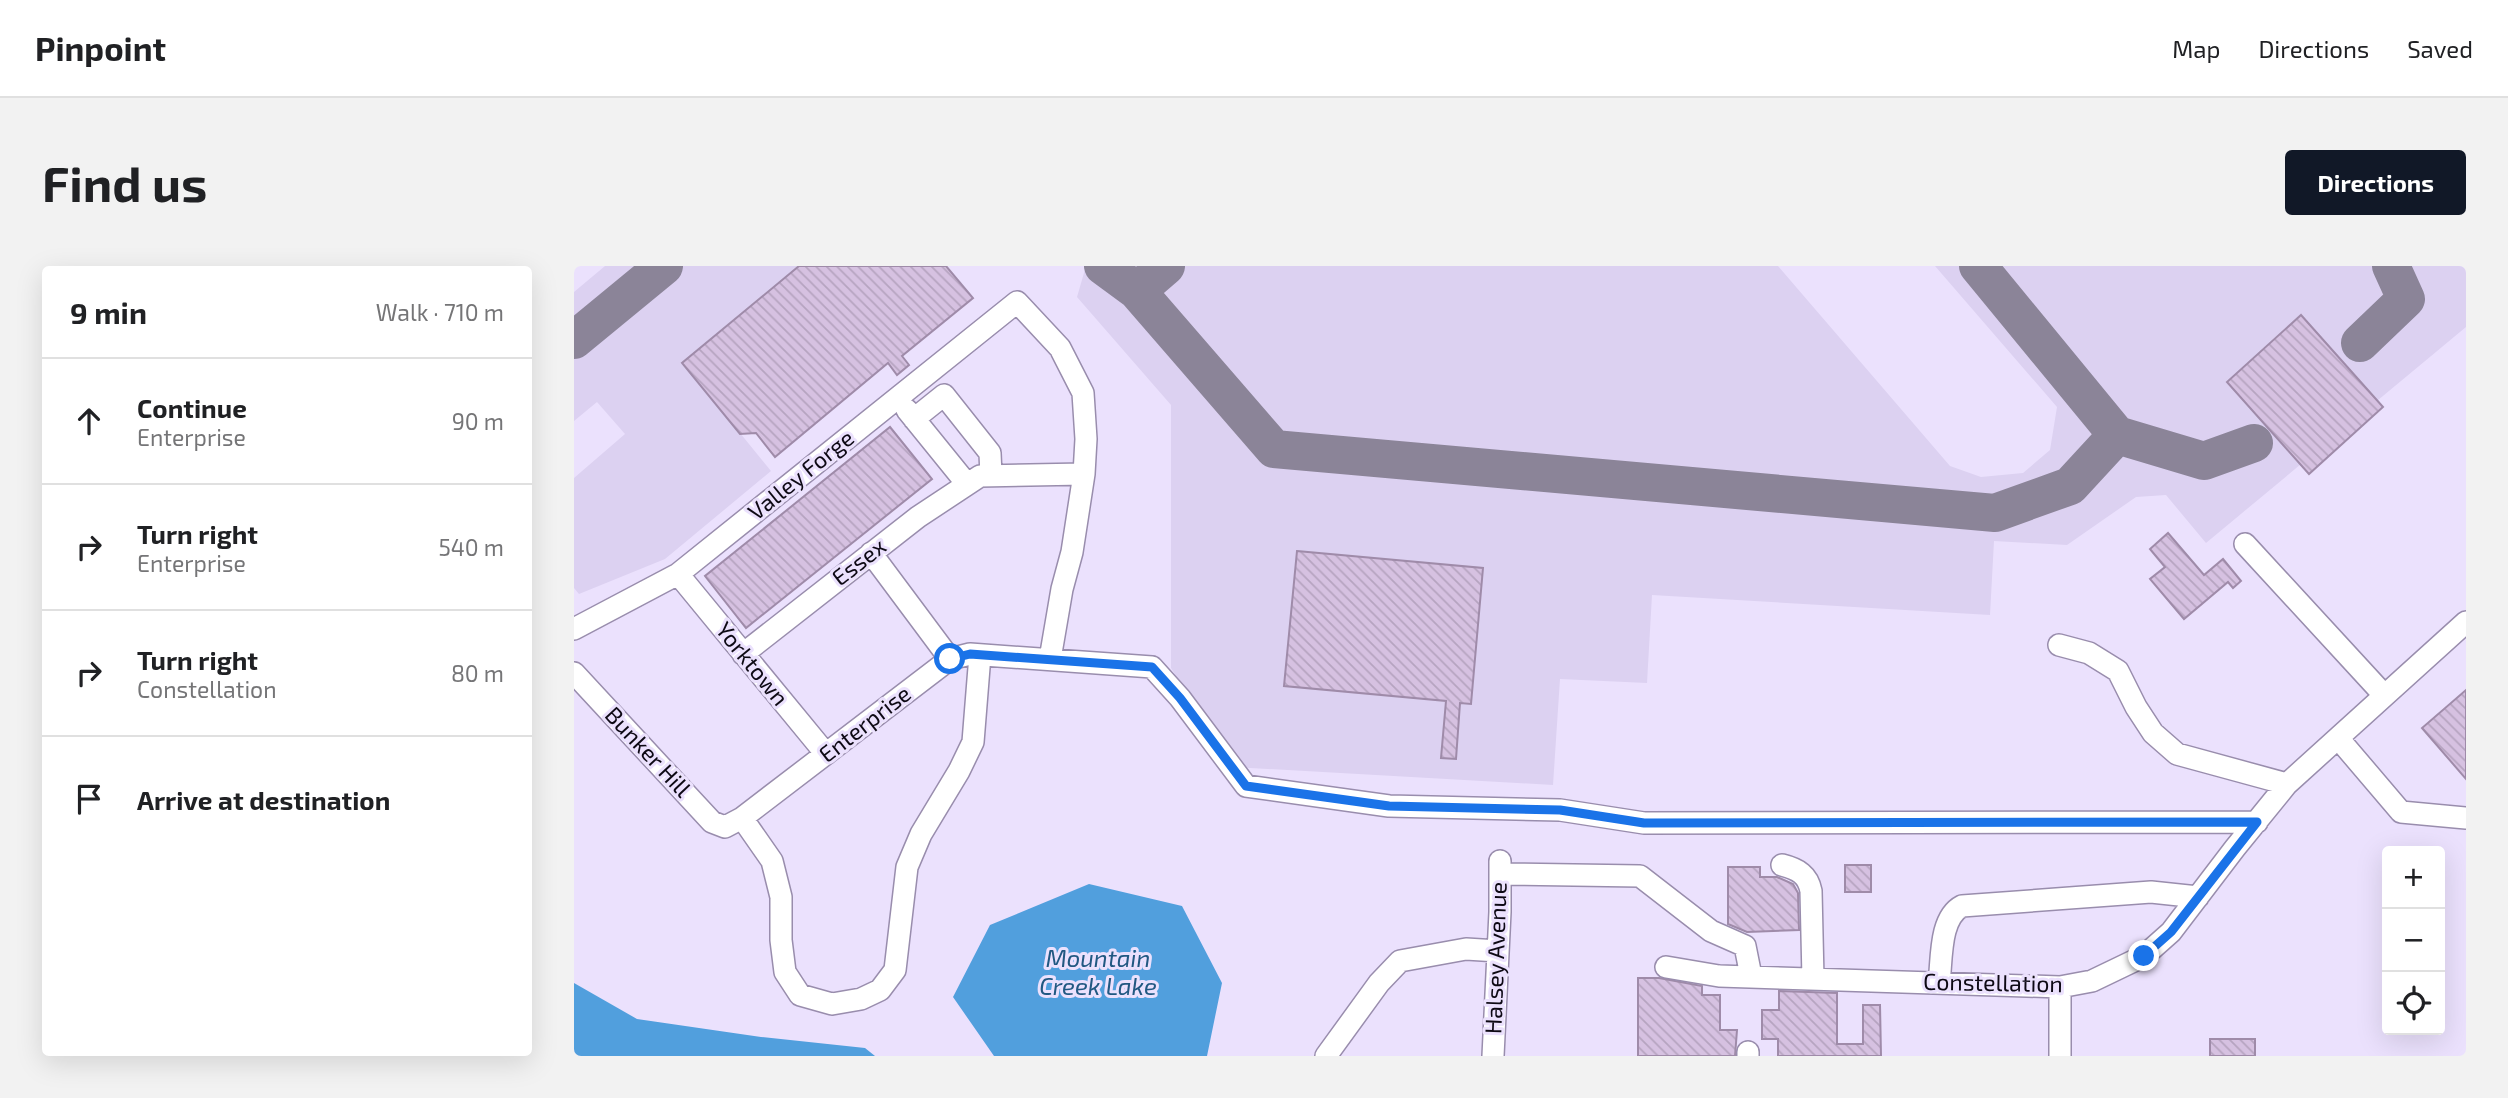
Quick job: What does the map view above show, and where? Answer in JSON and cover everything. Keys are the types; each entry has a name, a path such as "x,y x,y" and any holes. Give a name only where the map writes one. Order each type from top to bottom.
{"lane":[{"name":"Valley Forge","path":"574,629 678,573 1017,302 1060,348 1083,393 1086,439 1084,474"},
{"path":"914,419 944,395 990,453 980,479"},
{"path":"897,398 914,419 980,479 1084,474 1072,552 1049,659"},
{"name":"Essex","path":"743,654 918,517 980,479"},
{"path":"2245,544 2384,695"},
{"path":"871,553 950,659"},
{"name":"Yorktown","path":"678,573 826,754"},
{"name":"Constellation","path":"1666,967 1719,975 1813,979 2060,987 2092,981 2144,956 2171,932 2287,784 2466,622"},
{"path":"2059,645 2089,653 2118,671 2153,733 2177,754 2287,784"},
{"name":"Enterprise","path":"733,822 950,659 970,654 1152,667 1180,698 1246,786 1389,806 1560,810 1644,823 2257,822"},
{"name":"Bunker Hill","path":"574,673 712,822 733,822 772,861 781,897 781,940 785,972 800,995 832,1004 861,999 880,990 895,970 907,867 921,834 973,742 980,655"},
{"path":"2338,738 2401,812 2466,818"},
{"path":"1782,865 1796,869 1809,880 1813,979"},
{"name":"Halsey Avenue","path":"1493,1056 1500,866 1640,876 1711,931 1745,947 1751,976"},
{"path":"1939,983 1945,932 1951,914 1962,906 2151,892 2198,897"},
{"path":"1326,1056 1379,983 1401,961 1453,951 1498,951"},
{"path":"2060,987 2060,1056"}],"shaded area":[{"path":"605,266 803,266 684,364 771,471 665,559 579,594 574,588 574,478 625,434 597,402 574,421 574,292"},
{"path":"1086,266 1778,266 1950,466 1981,477 2023,473 2050,450 2057,407 1935,266 2466,266 2466,327 2206,543 2166,495 2136,497 2067,545 1994,541 1990,615 1652,595 1647,683 1560,679 1553,785 1233,767 1171,668 1171,405 1077,297"}],"water":[{"name":"Mountain Creek Lake","path":"1089,884 1182,906 1222,983 1207,1056 994,1056 953,997 990,925"},
{"path":"574,983 637,1019 761,1037 865,1048 875,1056 574,1056"}],"building":[{"path":"799,266 946,266 973,298 902,356 909,365 897,375 888,363 775,457 756,433 740,434 682,363"},
{"path":"2301,315 2383,407 2309,474 2227,382"},
{"path":"890,427 932,479 746,628 705,576"},
{"path":"2168,533 2204,575 2223,559 2241,581 2233,588 2228,582 2184,619 2150,579 2165,567 2150,549"},
{"path":"1297,551 1483,568 1471,704 1460,703 1456,759 1441,758 1446,701 1284,686"},
{"path":"2466,690 2466,779 2422,728"},
{"path":"1845,865 1871,865 1871,892 1845,892"},
{"path":"1728,867 1760,867 1760,877 1777,877 1793,884 1798,893 1799,930 1747,932 1728,924"},
{"path":"1638,978 1659,978 1702,986 1702,995 1720,995 1720,1030 1737,1030 1735,1056 1638,1056"},
{"path":"1779,991 1837,993 1837,1044 1863,1044 1863,1005 1880,1005 1881,1056 1778,1056 1778,1039 1762,1039 1762,1010 1779,1010"},
{"path":"2210,1039 2255,1039 2255,1056 2210,1056"}],"taxiway":[{"path":"574,340 664,266"},
{"path":"1103,266 1137,291 1166,266"},
{"path":"1978,266 2117,435 2204,461 2254,443"},
{"path":"2360,343 2406,299 2391,266"},
{"path":"1137,291 1274,449 1995,513 2070,486 2117,435"}],"route":[{"path":"950,659 970,654 1152,667 1180,698 1246,786 1389,806 1560,810 1644,823 2257,822 2171,932 2144,956"}]}
